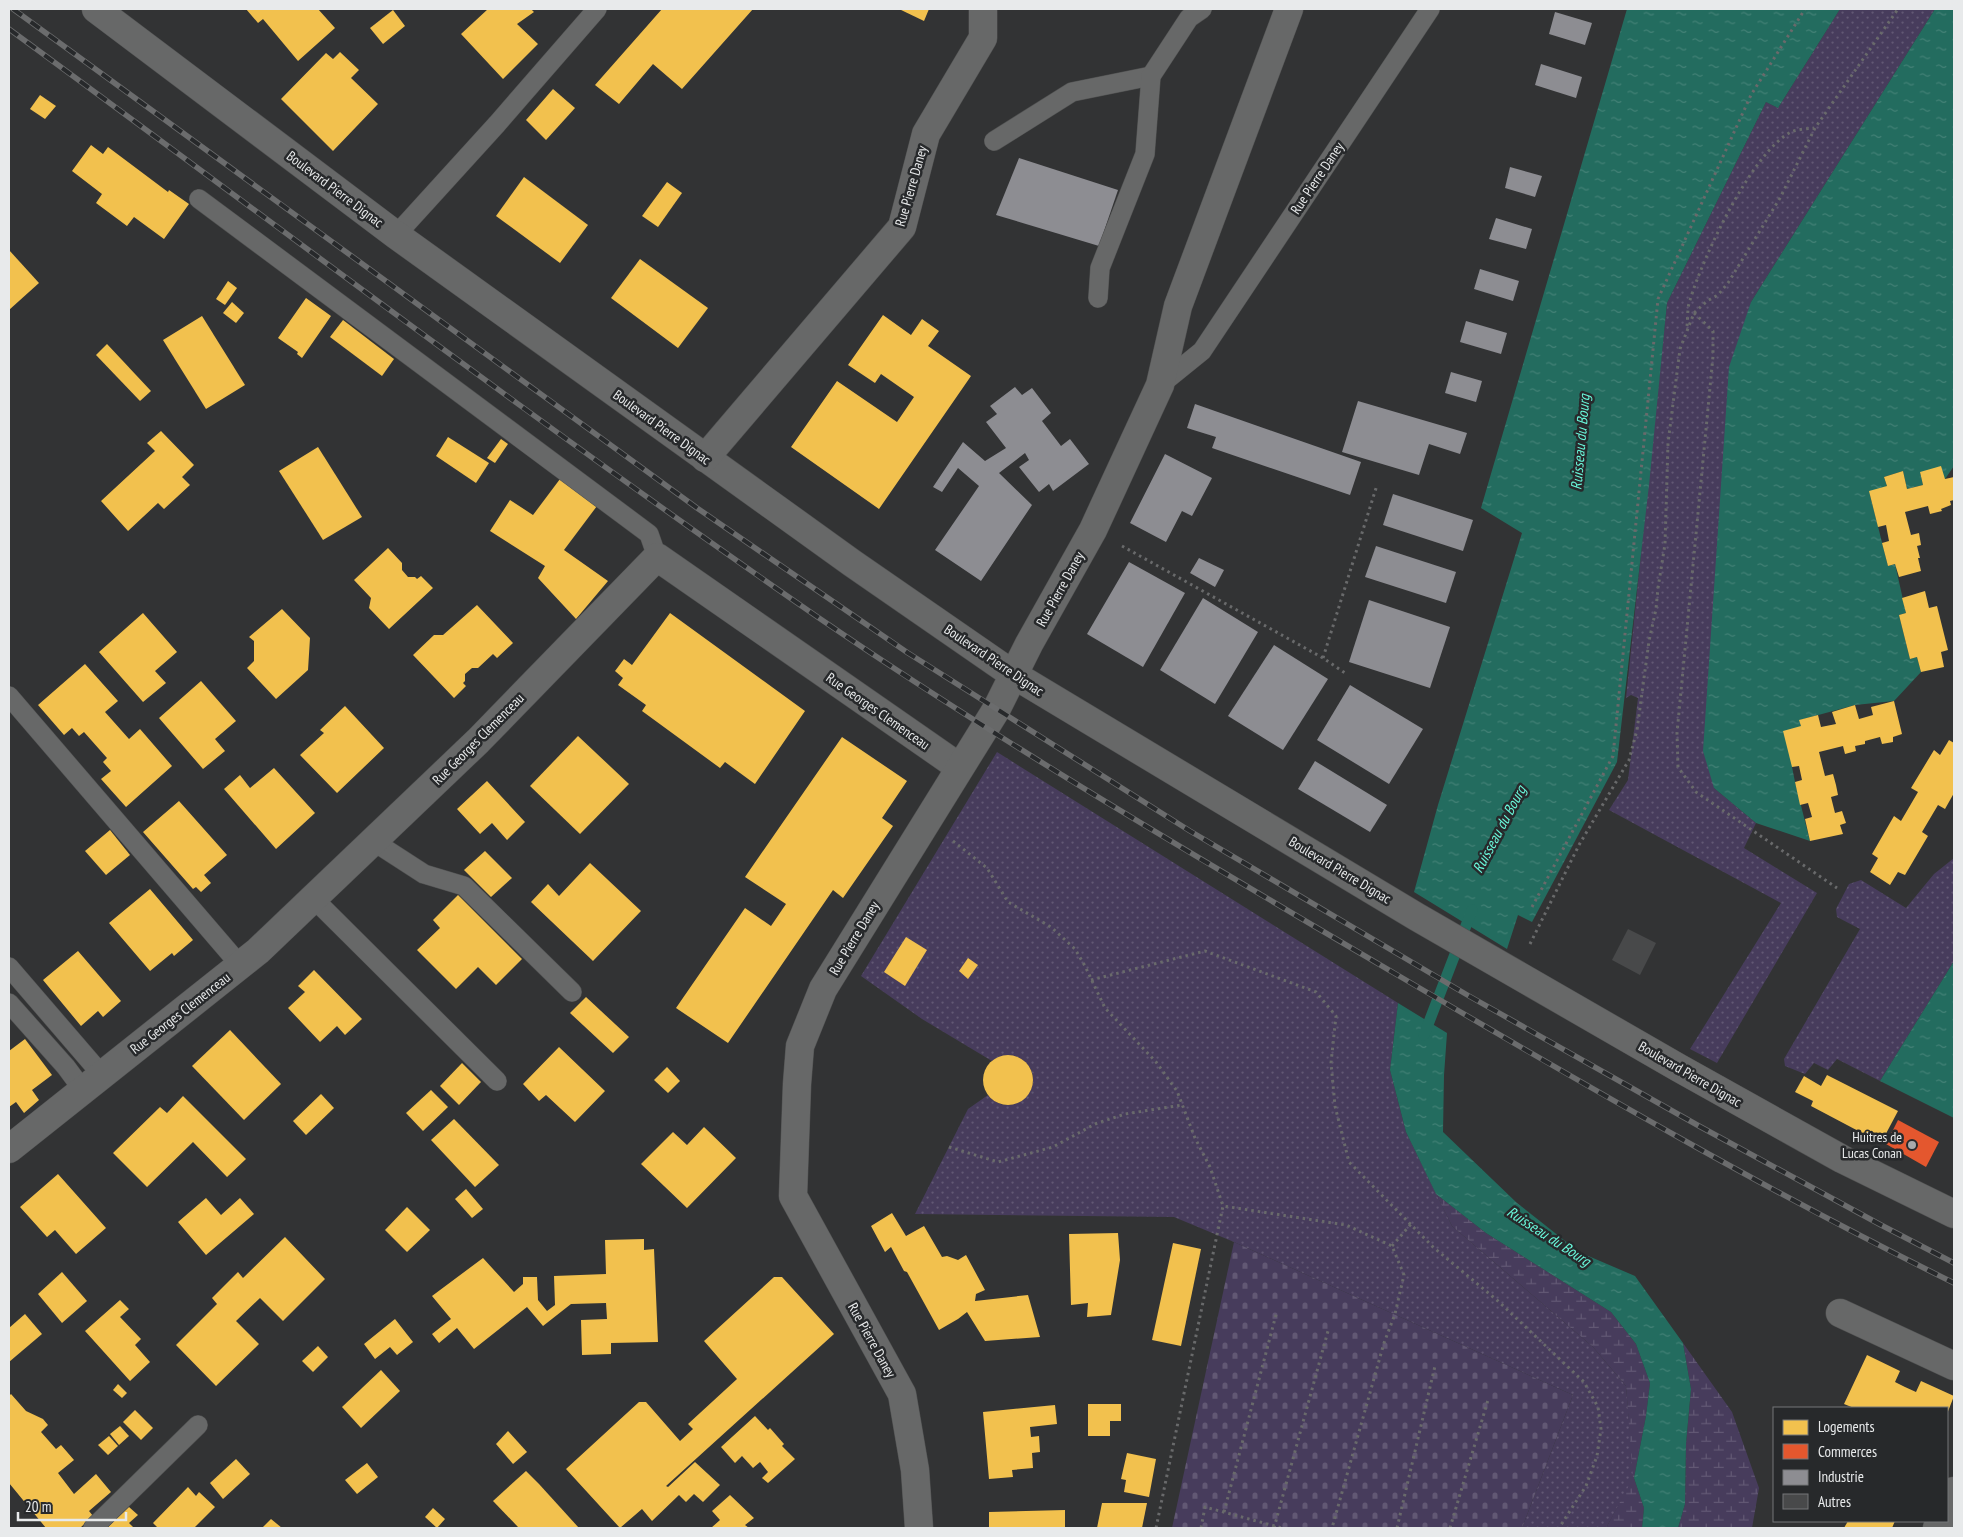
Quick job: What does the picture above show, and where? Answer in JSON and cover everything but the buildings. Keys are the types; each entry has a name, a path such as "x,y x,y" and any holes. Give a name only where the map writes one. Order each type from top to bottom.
{"street":[{"name":"Boulevard Pierre Dignac","path":"96,9 396,235 852,563 1014,674 1417,917 1507,969 1842,1159 1954,1214"},
{"name":"Rue Pierre Daney","path":"705,458 902,227 926,134 983,38 982,9"},
{"name":"Rue Pierre Daney","path":"919,1528 916,1470 902,1394 793,1196 800,1046 823,989 996,710 1093,530 1160,386 1178,306 1289,9"},
{"name":"Rue Georges Clemenceau","path":"9,1149 258,951 478,742 657,557 959,767"},
{"path":"1840,1313 1954,1366"},
{"path":"1948,1506 1954,1492"}],"lane":[{"path":"1098,298 1100,268 1144,154 1151,76 1189,18 1202,9"},
{"name":"Rue Pierre Daney","path":"1160,386 1202,351 1430,9"},
{"path":"396,235 497,124 595,10"},
{"path":"994,142 1072,92 1151,76"},
{"path":"199,199 649,534 657,557"},
{"path":"9,696 240,965"},
{"path":"373,841 424,874 464,886 572,992"},
{"path":"313,898 497,1081"},
{"path":"9,968 93,1082"},
{"path":"9,1002 66,1067 93,1082"},
{"path":"93,1528 198,1426"}],"path":[{"path":"1532,907 1613,756 1658,299 1751,95 1805,9"},
{"path":"1507,969 1629,760 1634,746 1644,687 1648,642 1656,609 1665,544 1668,443 1673,395 1680,349 1687,328 1694,313 1706,301 1718,295 1728,283 1780,198 1814,128 1898,9"},
{"path":"1687,328 1689,302 1709,247 1752,171 1776,144 1792,132 1814,128"},
{"path":"1694,313 1713,331 1677,733 1678,767 1696,792 1837,888"},
{"path":"1323,658 1377,485"},
{"path":"1093,530 1323,658 1345,674"},
{"path":"926,822 986,868 1008,902 1051,927 1075,949 1104,1008 1156,1062 1177,1091 1194,1138 1210,1167 1223,1206 1156,1528"},
{"path":"1090,980 1205,951 1316,992 1336,1016 1330,1063 1335,1106 1349,1162 1434,1247 1498,1302 1584,1382 1598,1407 1601,1429 1597,1456 1586,1486 1559,1528"},
{"path":"949,1147 998,1162 1053,1147 1095,1124 1125,1114 1182,1105"},
{"path":"1223,1206 1346,1225 1392,1246 1404,1274 1332,1528"},
{"path":"1392,1246 1411,1224"},
{"path":"1224,1512 1277,1311"},
{"path":"1275,1527 1328,1331"},
{"path":"1398,1528 1435,1366"},
{"path":"1450,1528 1488,1400"},
{"path":"1201,1528 1205,1507 1282,1528"}],"green space":[{"path":"1840,9 1935,9 1751,302 1714,788 1756,823 1744,848 1817,893 1717,1063 1690,1049 1781,903 1609,810 1628,780 1638,698 1631,695 1626,698 1667,303 1766,102 1778,108"},
{"path":"997,752 1398,1003 1390,1070 1406,1132 1452,1226 1593,1347 1626,1386 1634,1478 1606,1528 1522,1528 1573,1395 1234,1242 1174,1217 915,1214 968,1109 988,1095 998,1103 1009,1105 1018,1102 1026,1096 1031,1088 1033,1078 1030,1068 1021,1059 1014,1056 1006,1056 992,1061 922,1019 861,976"},
{"path":"1954,858 1954,961 1880,1081 1837,1059 1828,1070 1814,1063 1805,1074 1785,1066 1784,1059 1860,929 1837,917 1836,909 1849,884 1861,880 1906,908 1934,874"},
{"path":"1436,1194 1486,1233 1611,1312 1636,1344 1650,1383 1646,1416 1634,1478 1644,1508 1642,1528 1606,1528 1633,1478 1626,1386 1593,1347 1452,1226"},
{"path":"1234,1242 1573,1395 1522,1528 1172,1528"},
{"path":"1683,1343 1732,1412 1759,1488 1752,1528 1678,1528 1685,1504 1686,1444 1691,1389"}],"water":[{"path":"1627,9 1840,9 1778,108 1766,102 1667,303 1649,485 1617,762 1532,922 1518,915 1507,949 1414,892 1438,805 1522,533 1481,508"},
{"path":"1935,9 1954,9 1954,466 1945,479 1920,472 1923,485 1907,489 1903,471 1884,477 1887,486 1870,495 1888,566 1895,564 1906,613 1899,615 1910,659 1917,657 1921,672 1894,701 1855,705 1800,720 1801,726 1792,767 1810,841 1756,823 1714,788 1703,751 1729,367 1751,302"},
{"path":"1954,961 1954,1118 1880,1081"},
{"path":"1398,1003 1447,1033 1443,1132 1517,1203 1579,1252 1635,1276 1683,1343 1691,1389 1686,1444 1685,1504 1678,1528 1642,1528 1644,1508 1634,1478 1646,1416 1650,1383 1636,1344 1611,1312 1486,1233 1436,1194 1406,1132 1390,1070"}],"waterway":[{"name":"Ruisseau du Bourg","path":"1424,1035 1472,910"}],"railway":[{"path":"13,9 697,508 908,653 1190,831 1469,996 1699,1126 1954,1263"},
{"path":"9,29 614,474 819,618 960,711 1176,844 1602,1094 1741,1172 1954,1283"}],"place":[{"name":"Huitres de Lucas Conan","path":"1912,1145"}]}
